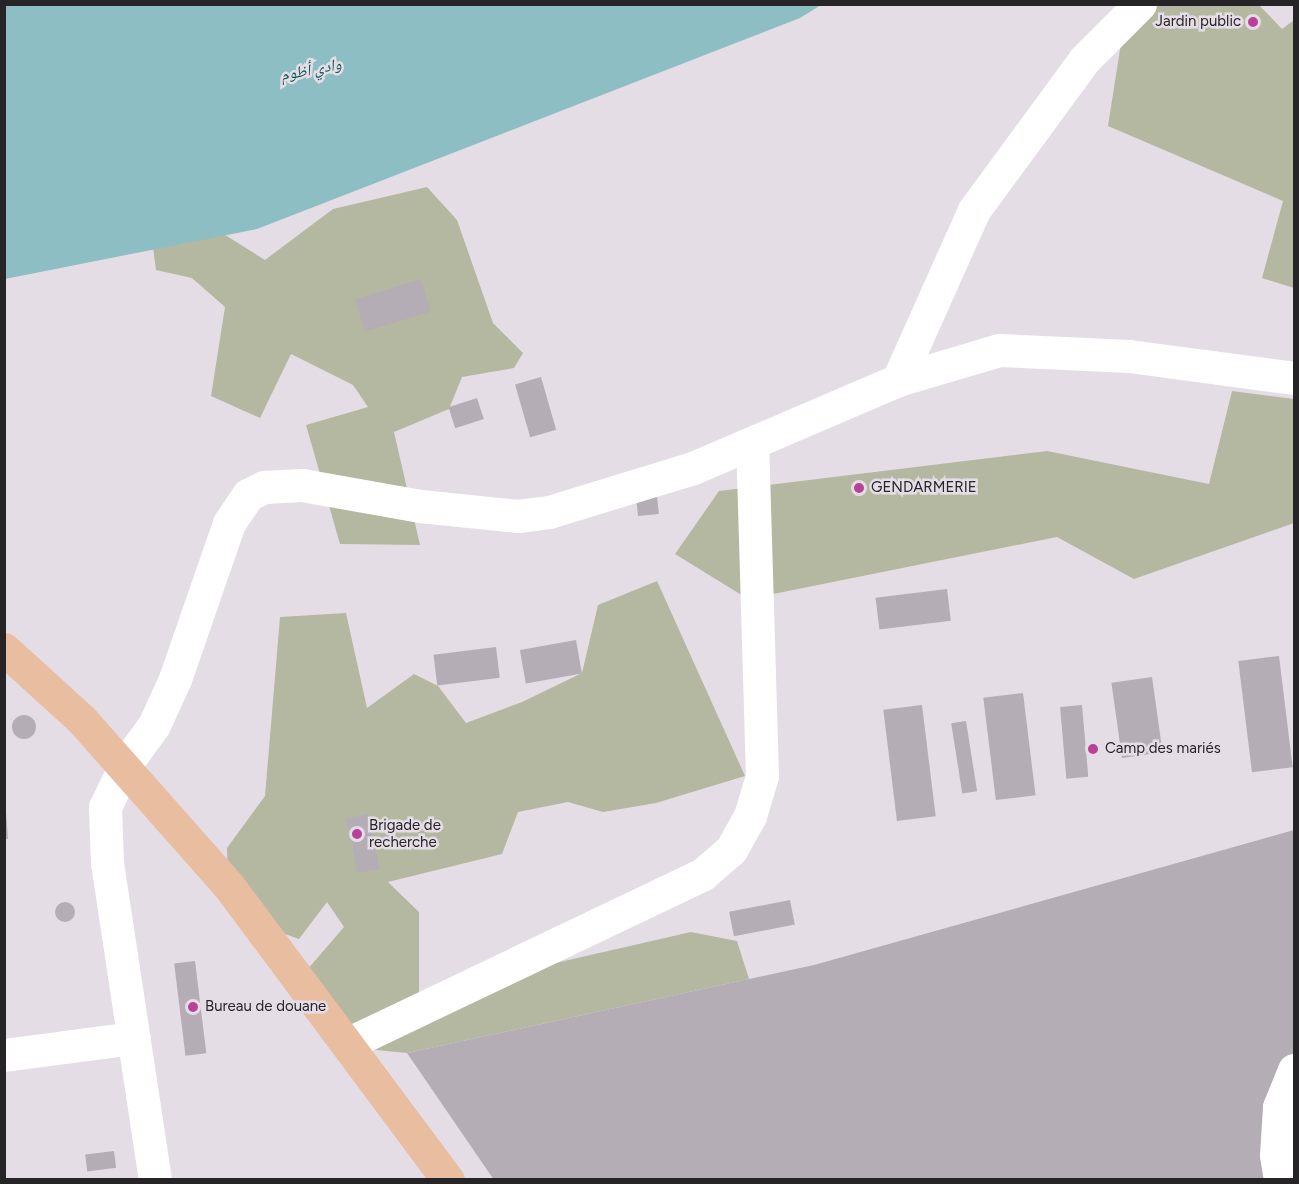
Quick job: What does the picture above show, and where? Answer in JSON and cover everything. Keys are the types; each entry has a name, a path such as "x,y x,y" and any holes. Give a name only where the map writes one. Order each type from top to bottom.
{"main road":[{"path":"4,649 17,671 125,765 228,885 349,1043 448,1179"}],"street":[{"path":"898,380 974,210 1084,60 1140,4"},
{"path":"155,1179 104,832 105,807 125,765 159,716 175,679 229,523 248,495 264,487 302,485 420,506 518,516 549,512 682,472 898,380 999,350 1129,356 1294,378"},
{"path":"349,1043 703,874 730,850 750,816 762,776 752,443"},
{"path":"4,1055 134,1038"},
{"path":"1280,1179 1276,1155 1280,1107 1294,1070"}],"green space":[{"path":"1127,5 1259,5 1282,29 1294,20 1294,288 1262,278 1283,201 1108,126"},
{"path":"427,187 457,220 493,323 523,353 514,368 462,377 449,409 394,432 420,545 340,544 306,425 368,407 353,385 291,354 260,418 211,396 225,307 192,278 156,270 153,247 222,233 265,260 333,209"},
{"path":"1232,391 1294,399 1294,523 1134,579 1057,537 748,599 675,554 719,491 1047,451 1209,484"},
{"path":"657,581 745,776 656,803 603,812 568,802 518,812 502,854 388,882 419,912 419,1003 538,967 691,932 737,941 749,979 407,1053 345,1047 300,978 344,927 327,902 299,939 229,914 227,848 265,796 280,617 346,613 367,708 414,674 438,686 466,723 522,702 582,673 598,605"}],"water":[{"name":"وادي أظوم","path":"5,4 821,5 800,18 257,229 5,279"}],"building":[{"path":"421,279 431,312 365,332 355,299"},
{"path":"541,377 556,430 530,437 515,384"},
{"path":"477,398 484,419 455,428 448,407"},
{"path":"657,496 659,514 638,516 636,498"},
{"path":"947,589 951,621 879,630 876,598"},
{"path":"576,640 582,673 526,683 520,650"},
{"path":"496,647 500,678 437,685 433,655"},
{"path":"1279,656 1293,767 1252,772 1238,661"},
{"path":"1152,677 1163,752 1122,758 1111,683"},
{"path":"1023,693 1036,795 996,800 983,698"},
{"path":"922,705 936,816 897,821 883,710"},
{"path":"1082,705 1088,777 1066,779 1060,707"},
{"path":"24,715 32,719 36,727 32,735 24,739 16,735 12,727 16,719"},
{"path":"966,721 977,791 962,793 951,723"},
{"path":"4,812 6,812 8,839 4,839"},
{"path":"368,814 380,869 358,873 346,819"},
{"path":"1294,830 1294,1180 494,1180 407,1053 814,965"},
{"path":"790,900 795,925 734,936 729,912"},
{"path":"65,902 72,905 75,912 72,919 65,922 58,919 55,912 58,905"},
{"path":"195,961 206,1053 185,1056 174,964"},
{"path":"114,1151 116,1168 87,1171 85,1155"}],"place":[{"name":"Jardin public","path":"1253,22"},
{"name":"GENDARMERIE","path":"859,488"},
{"name":"Camp des mariés","path":"1093,749"},
{"name":"Brigade de recherche","path":"357,834"},
{"name":"Bureau de douane","path":"193,1007"}]}
